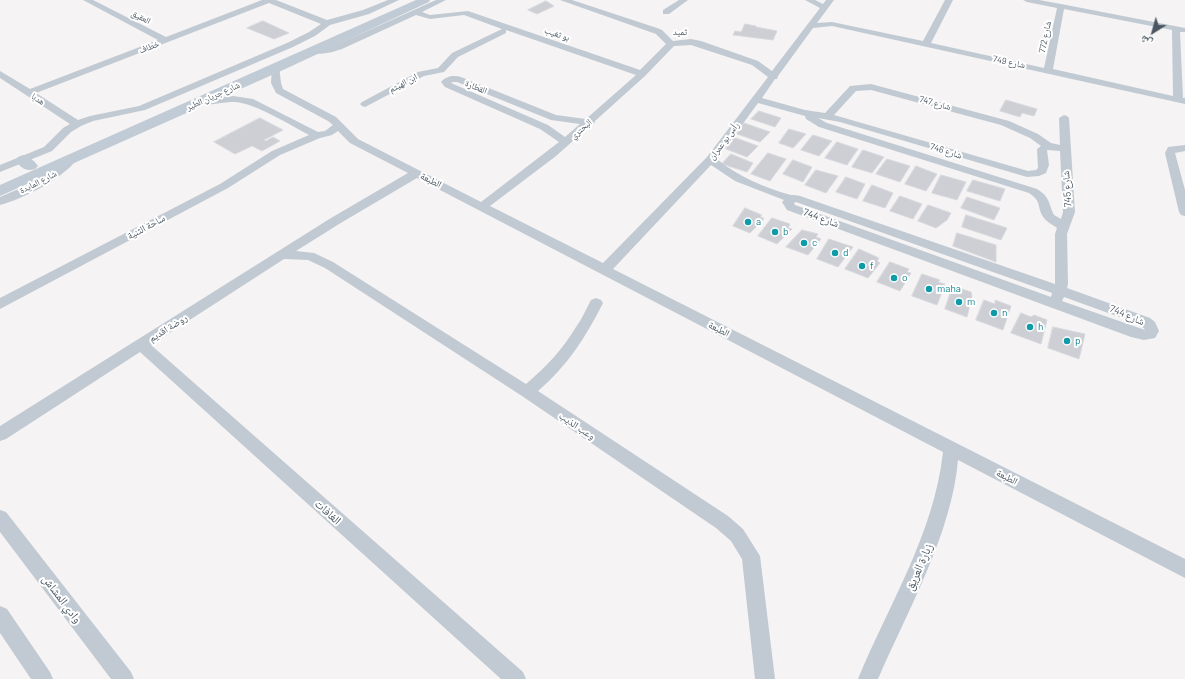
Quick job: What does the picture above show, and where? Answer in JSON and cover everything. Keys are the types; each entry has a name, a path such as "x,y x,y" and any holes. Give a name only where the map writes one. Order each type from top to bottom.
{"street":[{"name":"العقيق","path":"87,0 166,40"},
{"name":"خطاف","path":"29,93 269,0"},
{"path":"269,0 327,23"},
{"name":"شارع جريان الطير","path":"0,179 48,149 67,130 77,124 142,108 290,45 312,34 327,23 366,12 395,0"},
{"name":"شارع جريان الطير","path":"0,170 26,163 238,79 408,0"},
{"name":"شارع جريان الطير","path":"0,191 200,102 238,79 276,68 425,0"},
{"path":"313,51 330,50 339,47 442,0"},
{"name":"ثميد","path":"564,0 582,2 659,32 667,42 671,44 691,42 755,63 774,76"},
{"path":"666,12 684,0"},
{"name":"شارع 749","path":"808,0 824,7 832,24"},
{"path":"926,44 949,0"},
{"path":"1027,0 1180,29 1182,100"},
{"name":"شارع 772","path":"1048,71 1061,6"},
{"name":"رأس بو عمران","path":"604,270 711,159 824,7"},
{"name":"بو ثغيب","path":"417,12 430,17 465,13 642,74"},
{"name":"شارع 749","path":"810,26 832,24 1182,100"},
{"name":"ابن الهيثم","path":"365,104 425,73 441,70 447,65 452,57 503,30"},
{"name":"البحتري","path":"483,206 532,170 590,122 642,74 671,44"},
{"name":"الطبعة","path":"276,68 276,83 279,91 332,119 354,141 483,206 604,270 1185,569"},
{"path":"425,73 449,80"},
{"name":"هدبا","path":"0,74 77,124"},
{"name":"القطارة","path":"566,142 544,127 448,85 446,82 449,80 460,80 554,118 590,122"},
{"name":"شارع 747","path":"828,116 850,91 858,87 871,87 1005,123 1034,136 1048,146"},
{"path":"200,102 233,99 250,101 317,135"},
{"name":"شارع 746","path":"756,99 804,113 828,116 1033,190 1042,197 1049,218 1063,226"},
{"name":"شارع 746","path":"804,113 812,120 823,125 945,157 1019,173 1034,175 1043,171 1045,168 1042,149 1048,146"},
{"name":"شارع 745","path":"1061,291 1061,234 1069,212 1064,149 1064,118"},
{"name":"ساحة الثنية","path":"0,304 231,181 269,157 290,146 317,135 328,133 338,126"},
{"name":"ساحة الثنية","path":"290,146 303,129"},
{"path":"1048,146 1064,149"},
{"path":"1185,148 1172,150 1170,153 1184,200 1185,212"},
{"name":"شارع المايدة","path":"0,201 51,177 65,167 72,159"},
{"name":"شارع 744","path":"711,159 721,169 731,175 792,199 800,199 1138,318 1151,326 1152,330 1150,334 1144,335 1136,333 1053,303 791,207 788,203 792,199"},
{"name":"روضة اقديم","path":"0,434 335,222 417,173"},
{"name":"روضة اقديم","path":"317,258 316,250 318,245 333,229 335,222"},
{"name":"وعب الذيب","path":"284,255 302,255 317,258 527,392 722,522 737,535 751,556 764,679"},
{"path":"1053,303 1061,291"},
{"path":"527,392 547,375 568,353 586,325 596,303"},
{"name":"الغافات","path":"141,345 516,679"},
{"name":"زبارة العريق","path":"868,679 934,533 950,473 951,449"},
{"name":"وادي المشاش","path":"0,518 124,679"},
{"path":"0,616 44,679"}],"building":[{"path":"546,1 554,6 537,14 528,10"},
{"path":"263,21 289,33 274,39 247,28"},
{"path":"745,24 777,31 773,40 733,35 735,31 741,32"},
{"path":"1006,100 1037,109 1034,116 1022,113 1020,117 1000,111"},
{"path":"759,111 781,118 775,127 751,119"},
{"path":"260,118 283,130 264,140 266,141 273,137 280,141 262,151 252,146 235,154 214,142"},
{"path":"744,123 770,132 760,142 737,134"},
{"path":"789,129 806,134 793,148 779,143"},
{"path":"813,135 832,141 819,156 801,150"},
{"path":"733,137 758,146 747,157 726,149"},
{"path":"837,142 858,149 847,165 825,158"},
{"path":"863,150 884,157 872,173 852,167"},
{"path":"768,153 786,159 770,181 751,174"},
{"path":"731,154 753,163 747,172 722,164"},
{"path":"887,159 910,166 900,182 876,174"},
{"path":"793,160 812,167 803,182 783,174"},
{"path":"916,166 937,174 926,191 905,184"},
{"path":"816,170 838,176 826,193 805,185"},
{"path":"941,175 966,182 957,200 932,193"},
{"path":"846,177 865,184 857,199 836,192"},
{"path":"973,180 1005,189 1000,201 967,191"},
{"path":"872,185 893,193 885,208 863,201"},
{"path":"900,196 922,204 913,219 890,211"},
{"path":"967,197 1000,208 994,220 961,208"},
{"path":"928,205 951,213 947,220 936,228 918,221"},
{"name":"a","path":"745,208 762,215 760,216 764,219 750,233 733,226"},
{"path":"966,215 1007,228 1001,240 962,227"},
{"name":"b","path":"772,218 790,224 788,228 792,229 777,244 758,236"},
{"name":"c","path":"802,230 818,234 816,237 821,239 808,255 786,247"},
{"path":"957,233 996,245 996,262 953,246"},
{"name":"d","path":"829,239 853,247 838,267 817,259"},
{"name":"f","path":"859,249 879,258 877,261 880,263 868,278 845,269"},
{"name":"o","path":"890,262 909,269 907,272 911,273 900,291 877,282"},
{"name":"maha","path":"922,274 940,280 938,282 945,284 937,305 912,296"},
{"name":"m","path":"953,286 971,292 972,296 967,317 945,309"},
{"name":"n","path":"984,300 995,304 995,300 1011,306 1003,330 976,320"},
{"name":"h","path":"1021,313 1031,317 1034,315 1047,320 1041,344 1011,333"},
{"name":"p","path":"1053,327 1085,334 1079,359 1048,348"}],"place":[{"name":"a","path":"748,222"},
{"name":"b","path":"775,232"},
{"name":"c","path":"804,243"},
{"name":"d","path":"835,253"},
{"name":"f","path":"862,266"},
{"name":"o","path":"894,278"},
{"name":"maha","path":"929,289"},
{"name":"m","path":"959,302"},
{"name":"n","path":"994,313"},
{"name":"h","path":"1030,327"},
{"name":"p","path":"1067,341"}]}
